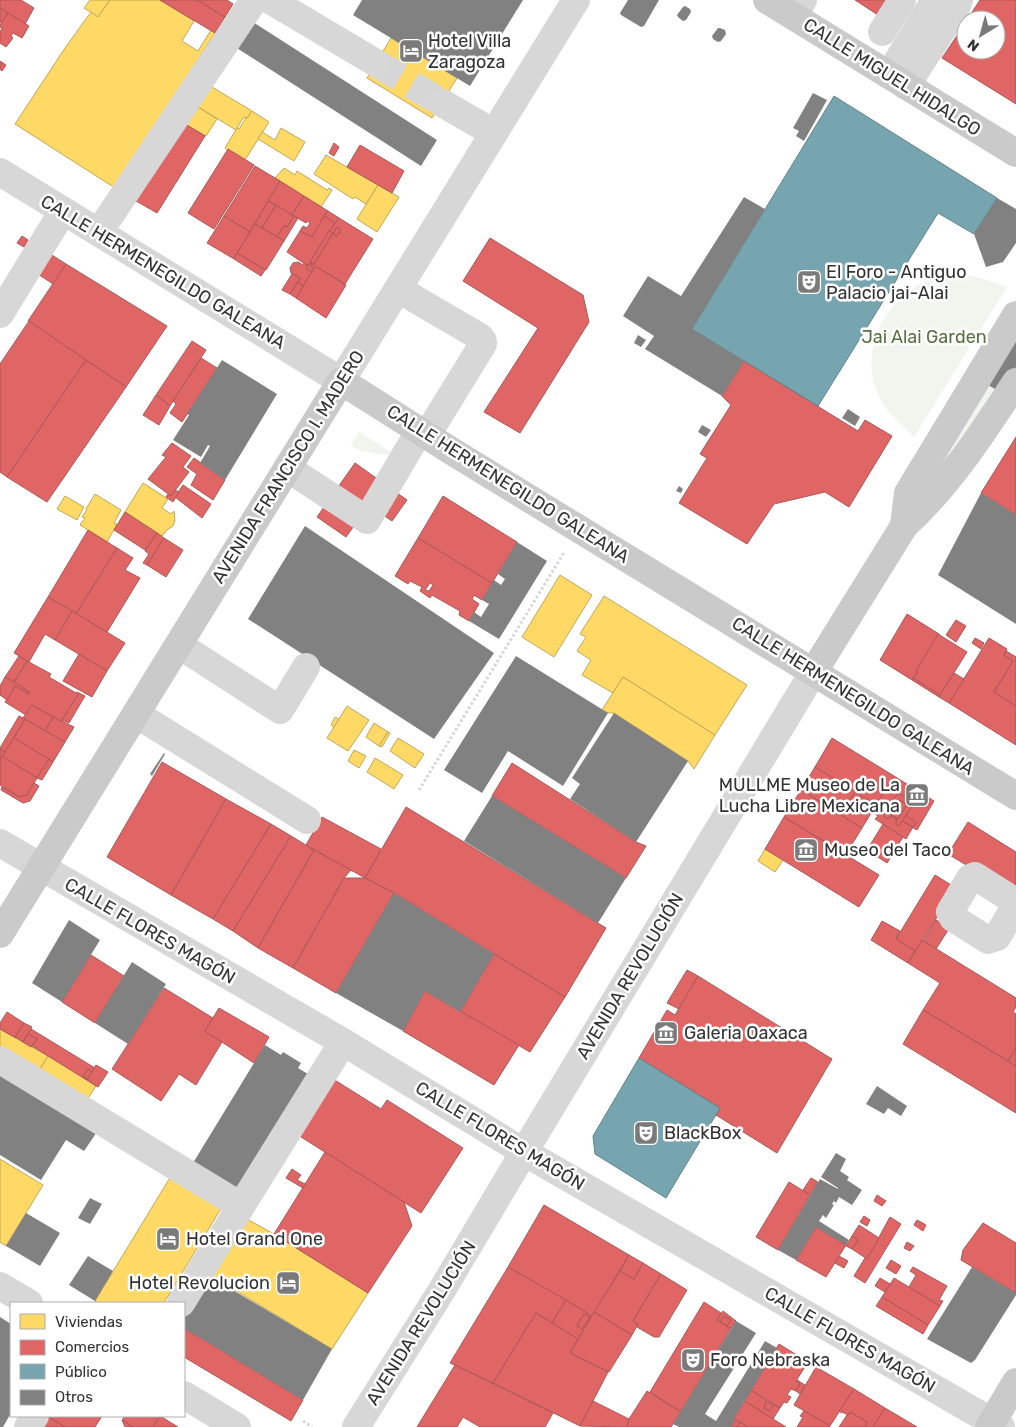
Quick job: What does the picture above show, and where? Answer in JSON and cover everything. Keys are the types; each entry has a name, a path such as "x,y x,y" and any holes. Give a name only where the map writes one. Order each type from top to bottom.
{"main road":[{"name":"CALLE MIGUEL HIDALGO","path":"767,0 798,8 898,80 1016,153"},
{"name":"AVENIDA REVOLUCIÓN","path":"904,526 908,493 1016,315"},
{"name":"CALLE HERMENEGILDO GALEANA","path":"341,381 1016,796"},
{"name":"AVENIDA FRANCISCO I. MADERO","path":"0,934 341,381"},
{"name":"AVENIDA REVOLUCIÓN","path":"814,672 904,526 922,510 978,440 1016,382"},
{"path":"994,1425 1016,1382"}],"street":[{"path":"99,232 254,0"},
{"path":"270,0 376,63"},
{"name":"AVENIDA FRANCISCO I. MADERO","path":"341,381 576,0"},
{"path":"882,32 902,0"},
{"path":"898,80 936,0"},
{"path":"898,80 956,8 959,0"},
{"path":"442,103 494,133"},
{"name":"CALLE HERMENEGILDO GALEANA","path":"0,172 341,381"},
{"path":"0,314 63,211"},
{"path":"287,468 367,520 483,344 484,341 480,337 398,289"},
{"path":"179,645 280,710 306,667"},
{"name":"AVENIDA REVOLUCIÓN","path":"356,1427 442,1290 814,672"},
{"path":"136,714 307,820"},
{"name":"CALLE FLORES MAGÓN","path":"0,843 344,1042 524,1152 994,1425"},
{"path":"182,1302 344,1042"},
{"path":"0,1060 241,1206"},
{"path":"0,1286 27,1302"},
{"path":"185,1396 238,1427"}],"path":[{"path":"419,790 580,529"},
{"path":"303,1421 312,1427"}],"green space":[{"name":"Jai Alai Garden","path":"945,274 961,274 976,277 1007,287 914,437 894,418 882,402 873,377 872,357 876,338 884,320 895,304 909,291 926,281"},
{"path":"988,385 1000,392 920,497"},
{"path":"359,432 393,453 390,456 361,451 351,446"}],"building: Viviendas":[{"path":"90,0 110,0 98,17 84,8"},
{"path":"110,0 160,0 194,21 182,41 198,51 211,30 215,33 115,188 15,124 91,12 98,17"},
{"path":"391,38 457,78 432,118 367,78"},
{"path":"207,84 252,111 248,117 243,118 236,130 195,105"},
{"path":"195,105 217,119 206,136 180,121"},
{"path":"252,111 269,122 245,160 225,148 237,128 239,129"},
{"path":"281,128 305,142 294,161 258,139 262,132 275,140"},
{"path":"326,155 378,185 366,204 355,197 353,199 314,174"},
{"path":"284,168 295,175 297,171 327,190 329,188 332,190 321,207 275,178"},
{"path":"378,185 399,197 377,232 357,219"},
{"path":"143,483 168,499 162,508 171,514 174,511 175,520 173,526 162,536 125,512"},
{"path":"95,494 121,510 114,523 117,524 107,542 80,525 85,518 82,517"},
{"path":"65,496 84,507 77,520 57,509"},
{"path":"560,575 592,595 554,657 522,637"},
{"path":"604,596 747,685 715,735 623,677 613,693 582,675 591,660 577,651 586,637 580,634"},
{"path":"623,677 715,735 694,769 688,761 614,713 602,710"},
{"path":"347,706 369,720 348,751 327,738"},
{"path":"335,717 339,719 334,727 331,725"},
{"path":"374,723 388,732 379,746 366,737"},
{"path":"388,732 390,733 382,747 379,746"},
{"path":"398,738 424,754 415,768 390,751"},
{"path":"354,750 366,756 359,768 348,761"},
{"path":"375,758 403,775 394,789 367,772"},
{"path":"765,849 783,860 775,872 758,861"},
{"path":"0,1029 48,1056 39,1071 0,1049"},
{"path":"48,1056 96,1086 87,1100 39,1071"},
{"path":"0,1159 43,1185 6,1246 0,1242"},
{"name":"Hotel Grand One","path":"171,1176 222,1207 165,1302 95,1301"},
{"name":"Hotel Revolucion","path":"245,1218 368,1293 332,1349 207,1273"}],"building: Comercios":[{"path":"0,0 21,0 34,8 25,24 0,8"},
{"path":"160,0 197,0 225,17 215,33"},
{"path":"197,0 227,0 233,4 225,17"},
{"path":"855,0 888,0 878,15"},
{"path":"980,0 1016,0 1016,104 942,58 956,37 956,60 1006,60 1006,10 974,10"},
{"path":"0,8 8,13 2,23 0,22"},
{"path":"8,13 29,26 22,38 13,33 11,36 13,38 6,47 0,43 2,28 0,25"},
{"path":"0,61 6,65 2,71 0,69"},
{"path":"180,121 205,136 157,213 131,198"},
{"path":"334,143 339,147 334,156 329,153"},
{"path":"360,145 404,171 392,193 347,167"},
{"path":"228,149 254,165 214,229 188,213"},
{"path":"255,166 280,181 250,232 224,216"},
{"path":"280,181 304,196 292,215 268,201"},
{"path":"304,196 328,211 312,237 300,231 303,226 307,228 310,223 308,221 306,223 292,215"},
{"path":"268,201 276,205 262,228 255,224"},
{"path":"276,205 294,216 277,237 262,228"},
{"path":"328,211 339,218 336,224 324,216"},
{"path":"224,216 250,232 234,259 207,243"},
{"path":"294,216 298,218 284,241 277,237 284,226 287,227"},
{"path":"324,216 335,223 308,266 287,252 300,231 312,237"},
{"path":"339,218 373,239 345,284 310,263 314,264 333,233 329,231","holes":["337,227 341,230 337,236 333,234"]},
{"path":"255,224 284,241 266,270 237,253"},
{"path":"337,227 341,230 337,236 333,234"},
{"path":"329,231 333,233 314,264 310,262"},
{"path":"22,236 28,240 24,247 17,243"},
{"path":"490,238 583,295 589,322 520,433 484,412 538,328 463,281"},
{"path":"44,250 66,264 53,284 32,270"},
{"path":"237,253 265,270 261,276 234,259"},
{"path":"298,262 303,265 304,263 308,266 306,268 312,272 303,286 298,282 300,278 291,273 290,268 293,263"},
{"path":"310,263 346,285 326,318 296,298 314,268 309,265"},
{"path":"66,264 167,326 126,387 28,321"},
{"path":"308,264 314,268 312,272 306,268"},
{"path":"292,274 300,278 290,294 282,290"},
{"path":"298,282 303,286 296,298 290,294"},
{"path":"29,321 86,360 7,477 0,472 0,364"},
{"path":"192,341 206,350 170,406 156,395"},
{"path":"201,358 217,368 182,422 170,413 176,404 173,401"},
{"path":"86,360 126,387 47,502 7,477"},
{"path":"744,361 858,431 865,420 892,436 849,507 825,492 774,504 747,544 679,503 707,458 700,454 731,405 722,396"},
{"path":"156,395 170,406 159,425 143,415"},
{"path":"1016,437 1016,515 981,493"},
{"path":"172,443 191,456 183,467 189,472 171,496 148,479 166,457 162,455"},
{"path":"194,458 225,480 213,500 191,485 197,474 187,467"},
{"path":"355,463 407,500 392,521 369,505 346,537 317,517"},
{"path":"183,485 211,504 202,518 175,497"},
{"path":"175,490 179,492 173,502 166,497 168,494 171,496"},
{"path":"443,496 517,542 492,583 418,538"},
{"path":"125,512 157,533 145,550 114,530"},
{"path":"88,530 117,548 76,614 48,597"},
{"path":"157,533 164,538 147,565 143,563 149,554 145,551"},
{"path":"164,538 183,550 166,577 147,565"},
{"path":"418,538 492,583 482,600 474,595 472,599 479,604 469,621 459,615 460,611 432,595 430,598 420,591 422,587 410,581 408,584 395,576","holes":["430,583 433,585 429,591 425,590"]},
{"path":"117,548 133,558 125,570 140,578 107,632 76,614"},
{"path":"48,597 72,611 55,640 45,634 29,662 14,653"},
{"path":"72,611 125,643 107,671 55,640"},
{"path":"907,614 939,634 912,680 880,660"},
{"path":"956,620 966,626 956,642 946,635"},
{"path":"938,634 967,652 940,695 913,678"},
{"path":"975,638 984,643 981,649 972,643"},
{"path":"989,638 1007,649 1004,655 1013,661 994,692 1016,706 1016,745 949,703"},
{"path":"1006,651 1016,657 1016,706 994,692 1013,661 1004,655"},
{"path":"79,654 107,671 92,697 63,681"},
{"path":"19,656 27,661 14,682 5,677"},
{"path":"27,661 51,674 49,677 79,693 61,722 32,705 26,715 5,702 15,686 29,694 29,692 14,683"},
{"path":"954,673 964,679 949,703 939,697"},
{"path":"5,677 29,692 29,694 15,686 7,700 0,695 0,686"},
{"path":"913,678 940,695 939,697 912,680"},
{"path":"79,693 85,696 69,723 62,720"},
{"path":"32,705 53,717 45,731 23,718"},
{"path":"19,716 25,719 5,752 0,748"},
{"path":"53,717 74,727 65,742 45,731"},
{"path":"25,719 65,742 53,762 14,738"},
{"path":"14,738 49,759 37,778 2,756"},
{"path":"832,738 894,776 876,805 815,767"},
{"path":"0,749 5,752 0,760"},
{"path":"2,756 37,778 27,795 19,797 0,785 0,760"},
{"path":"49,759 53,762 42,780 37,778"},
{"path":"162,762 226,799 171,895 107,857"},
{"path":"512,763 636,842 646,846 626,878 492,796"},
{"path":"815,767 855,792 841,815 801,790"},
{"path":"894,776 934,801 917,830 876,805"},
{"path":"34,783 39,786 30,801 23,803 1,790 2,787 19,797 27,795"},
{"path":"801,790 862,828 846,854 784,817"},
{"path":"855,792 876,805 862,828 841,815"},
{"path":"898,793 914,803 899,826 896,824 896,818 898,819 907,804 899,800 890,814 892,816 887,819 883,816"},
{"path":"226,799 271,824 213,919 171,895"},
{"path":"899,800 907,804 898,819 890,814"},
{"path":"876,805 886,812 883,816 887,819 892,816 896,818 896,824 899,826 902,821 913,827 906,839 875,819 878,816 872,812"},
{"path":"406,807 606,928 565,997 394,893 365,878"},
{"path":"906,815 916,823 913,827 902,821"},
{"path":"322,817 381,849 365,878 306,845"},
{"path":"784,817 879,875 859,907 765,849"},
{"path":"968,822 1016,852 1016,895 948,854"},
{"path":"271,824 291,836 233,931 213,919"},
{"path":"883,824 903,837 887,863 867,850"},
{"path":"291,836 314,850 258,948 233,931"},
{"path":"314,850 351,870 344,878 293,968 258,948"},
{"path":"935,875 956,888 915,951 896,939"},
{"path":"344,878 365,878 394,893 336,993 293,968"},
{"path":"936,920 950,927 936,949 923,941"},
{"path":"882,921 900,931 896,939 915,951 908,963 871,940"},
{"path":"922,940 1016,998 1016,1007 1013,1012 1016,1014 1016,1048 1008,1061 923,1010 940,983 908,963"},
{"path":"494,954 565,997 530,1052 460,1012"},
{"path":"91,955 124,976 95,1023 62,1002"},
{"path":"687,970 698,976 679,1009 667,1003"},
{"path":"698,976 832,1059 777,1153 716,1115 720,1108 639,1058 667,1010 675,1015"},
{"path":"164,988 213,1018 205,1031 222,1042 196,1085 179,1074 161,1101 112,1069"},
{"path":"425,991 519,1045 494,1085 403,1031"},
{"path":"219,1008 269,1037 254,1063 205,1031"},
{"path":"923,1010 1016,1066 1016,1113 903,1044"},
{"path":"7,1012 24,1023 16,1038 0,1029 0,1023"},
{"path":"24,1023 32,1027 23,1042 15,1037"},
{"path":"31,1029 95,1068 92,1072 88,1069 83,1077 87,1080 32,1046 37,1039 28,1034"},
{"path":"28,1034 37,1039 31,1047 23,1042"},
{"path":"1016,1048 1016,1066 1008,1061"},
{"path":"96,1065 108,1072 98,1087 87,1080"},
{"path":"88,1069 92,1072 88,1079 83,1077"},
{"path":"333,1079 381,1109 387,1100 463,1148 421,1213 298,1135"},
{"path":"325,1152 404,1202 412,1226 368,1293 274,1234"},
{"path":"292,1169 301,1175 297,1180 305,1184 303,1188 286,1178"},
{"path":"811,1178 818,1182 810,1195 803,1190"},
{"path":"789,1182 810,1195 778,1250 756,1237"},
{"path":"877,1195 886,1201 882,1206 874,1201"},
{"path":"544,1205 629,1255 592,1316 508,1267"},
{"path":"864,1216 870,1220 867,1226 860,1222"},
{"path":"890,1217 901,1224 865,1283 854,1276 865,1258 867,1259"},
{"path":"917,1220 926,1225 923,1231 914,1225"},
{"path":"983,1223 1016,1243 1016,1293 961,1260 963,1250"},
{"path":"859,1225 879,1238 867,1259 852,1249 858,1240 852,1236"},
{"path":"816,1227 846,1245 826,1277 796,1260"},
{"path":"852,1236 858,1240 852,1249 846,1246"},
{"path":"907,1242 914,1246 910,1251 904,1248"},
{"path":"629,1255 643,1263 634,1279 620,1271"},
{"path":"839,1256 848,1261 844,1268 835,1263"},
{"path":"891,1260 901,1266 896,1274 886,1268"},
{"path":"643,1263 661,1274 633,1321 638,1324 632,1335 594,1312 620,1271 634,1279"},
{"path":"508,1267 566,1300 552,1323 536,1313 493,1383 450,1363"},
{"path":"913,1267 947,1286 939,1300 943,1301 940,1306 909,1287 916,1275 910,1271"},
{"path":"661,1274 687,1290 659,1337 654,1337 637,1327 638,1324 633,1321"},
{"path":"880,1278 890,1284 885,1292 875,1286"},
{"path":"894,1278 940,1306 928,1325 882,1297"},
{"path":"882,1297 928,1325 923,1334 876,1306"},
{"path":"566,1300 592,1316 578,1339 552,1323","holes":["584,1314 590,1317 582,1329 577,1326"]},
{"path":"704,1302 721,1313 717,1320 731,1328 681,1412 650,1392"},
{"path":"723,1311 736,1321 731,1328 727,1326 731,1320 724,1316 720,1322 717,1320"},
{"path":"594,1312 632,1335 609,1372 570,1353"},
{"path":"536,1313 578,1339 570,1353 608,1372 580,1426 493,1383"},
{"path":"584,1314 590,1317 582,1329 577,1326"},
{"path":"724,1316 731,1320 727,1326 720,1322"},
{"path":"185,1329 303,1400 291,1421 185,1358"},
{"path":"779,1344 808,1362 796,1381 800,1384 796,1391 791,1389 787,1395 791,1397 780,1408 751,1390"},
{"path":"455,1365 553,1413 545,1427 480,1427 463,1417 457,1427 417,1427"},
{"path":"816,1367 854,1389 830,1426 794,1405"},
{"path":"797,1380 805,1385 800,1394 796,1391 800,1384"},
{"path":"854,1389 885,1408 873,1427 865,1427 867,1422 850,1412 848,1415 839,1411"},
{"path":"751,1390 767,1401 764,1408 769,1411 774,1405 780,1408 773,1419 745,1401"},
{"path":"647,1391 681,1412 671,1427 627,1427 629,1419"},
{"path":"593,1401 629,1419 627,1427 580,1426"},
{"path":"745,1401 786,1427 748,1427 735,1419"},
{"path":"767,1401 774,1405 769,1411 764,1408"},
{"path":"885,1408 917,1427 873,1427"},
{"path":"804,1411 830,1426 797,1427 803,1417 800,1416"},
{"path":"850,1412 867,1422 865,1427 839,1427"},
{"path":"46,1417 49,1417 65,1427 35,1427"},
{"path":"49,1417 101,1417 95,1427 65,1427"},
{"path":"124,1417 159,1417 153,1427 133,1427 122,1420"},
{"path":"159,1417 162,1417 178,1427 153,1427"},
{"path":"735,1419 740,1422 737,1427 731,1427"},
{"path":"122,1420 133,1427 125,1427"},
{"path":"740,1422 748,1427 737,1427"}],"building: Público":[{"name":"El Foro - Antiguo Palacio jai-Alai","path":"834,96 997,198 974,234 938,213 818,406 692,329"},
{"path":"639,1058 720,1108 666,1198 595,1154 593,1136"}],"building: Otros":[{"path":"362,0 523,0 470,86 353,15"},
{"path":"628,0 659,0 644,26 641,27 620,13"},
{"path":"685,6 691,12 686,20 683,21 677,15"},
{"path":"248,19 437,140 421,166 232,45"},
{"path":"718,28 725,30 726,34 718,42 712,36"},
{"path":"813,93 827,100 804,141 796,136 799,131 793,128"},
{"path":"744,197 765,209 692,329 744,361 722,396 645,349 654,336 623,316 648,276 681,296"},
{"path":"997,198 1016,209 1016,243 1003,262 986,267 974,234"},
{"path":"638,335 646,340 641,347 634,343"},
{"path":"1016,340 1016,367 1000,392 988,385"},
{"path":"222,360 277,394 225,480 200,463 210,446 208,445 201,457 173,440 189,415 187,414"},
{"path":"848,409 860,417 855,426 842,418"},
{"path":"702,425 711,430 706,437 698,432"},
{"path":"679,486 683,489 681,493 676,491"},
{"path":"981,493 1016,515 1016,624 938,575"},
{"path":"305,526 494,653 434,739 248,619"},
{"path":"517,542 547,561 499,639 469,621 474,612 481,617 489,604 482,600 494,580 501,585 505,579 498,574"},
{"path":"516,656 608,713 563,786 508,751 482,793 444,770"},
{"path":"614,713 688,761 636,842 570,799 580,784 572,778"},
{"path":"165,754 152,776 150,774"},
{"path":"492,796 626,878 598,923 464,841"},
{"path":"394,893 494,954 460,1012 425,991 403,1031 336,993"},
{"path":"69,920 100,940 62,1002 32,983"},
{"path":"132,962 166,984 128,1044 95,1023"},
{"path":"265,1045 281,1055 283,1052 301,1063 298,1068 313,1077 243,1193 193,1163"},
{"path":"0,1070 99,1129 84,1151 66,1140 41,1180 0,1155"},
{"path":"877,1086 907,1106 901,1116 888,1108 884,1114 866,1104"},
{"path":"836,1153 846,1159 840,1171 849,1177 847,1180 862,1190 852,1205 839,1197 836,1203 834,1201 832,1204 834,1205 826,1218 823,1215 819,1221 849,1240 846,1245 816,1227 796,1260 778,1250 820,1179 838,1189 821,1177"},
{"path":"90,1198 102,1204 90,1224 78,1218"},
{"path":"26,1213 60,1233 40,1266 6,1246"},
{"path":"88,1256 113,1271 95,1301 69,1285"},
{"path":"972,1267 1016,1293 1016,1295 975,1360 971,1363 927,1339"},
{"path":"206,1274 332,1349 303,1400 185,1329 185,1308"},
{"path":"0,1317 10,1323 10,1415 3,1427 0,1427"},
{"path":"736,1321 756,1333 705,1414 716,1421 765,1341 777,1348 734,1418 731,1427 679,1427 673,1424"}],"tunnel":[{"path":"376,63 442,103"}],"place":[{"name":"Hotel Villa Zaragoza","path":"411,51"},
{"name":"El Foro - Antiguo Palacio jai-Alai","path":"809,282"},
{"name":"MULLME Museo de La Lucha Libre Mexicana","path":"917,795"},
{"name":"Museo del Taco","path":"806,850"},
{"name":"Galeria Oaxaca","path":"666,1033"},
{"name":"BlackBox","path":"646,1133"},
{"name":"Hotel Grand One","path":"168,1239"},
{"name":"Hotel Revolucion","path":"288,1283"},
{"name":"Foro Nebraska","path":"693,1360"}]}
